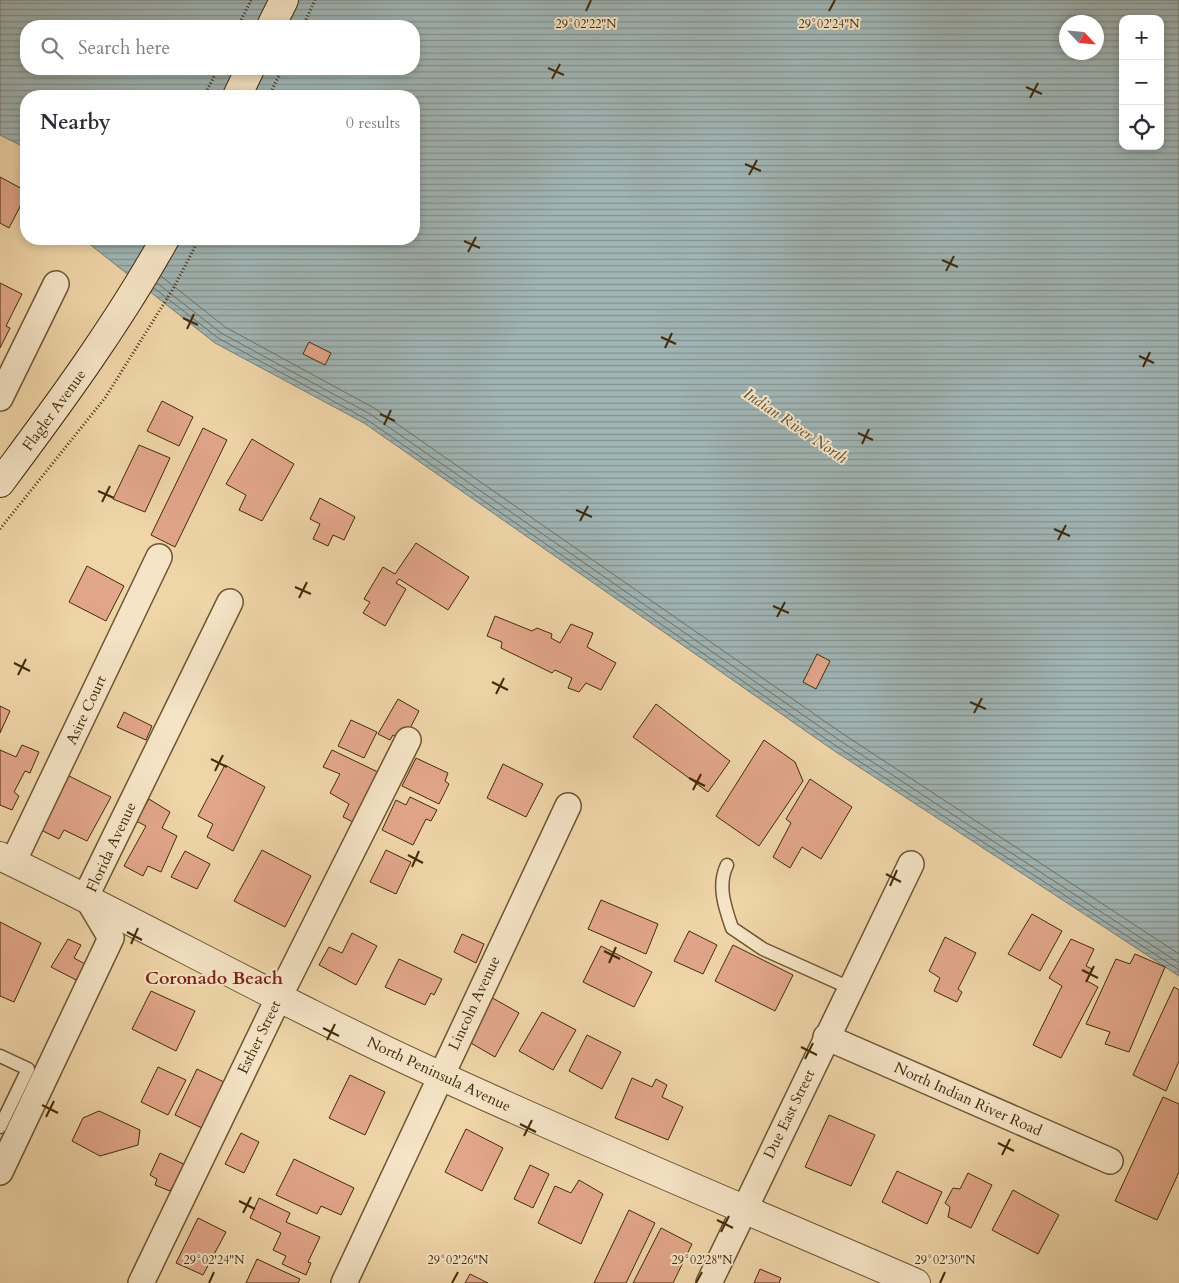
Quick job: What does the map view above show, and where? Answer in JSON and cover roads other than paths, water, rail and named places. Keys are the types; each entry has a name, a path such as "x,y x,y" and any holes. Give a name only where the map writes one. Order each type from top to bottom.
{"street":[{"path":"274,20 284,0"},
{"path":"240,90 247,75"},
{"name":"Flagler Avenue","path":"0,483 107,336 161,245"},
{"path":"0,398 56,284"},
{"name":"Asire Court","path":"7,859 158,557"},
{"name":"Florida Avenue","path":"0,1172 111,938 86,896 230,602"},
{"name":"Esther Street","path":"141,1283 279,997 408,740"},
{"name":"Lincoln Avenue","path":"344,1283 568,806"},
{"name":"North Peninsula Avenue","path":"7,859 86,896 279,997 440,1076 916,1283"},
{"name":"Due East Street","path":"709,1283 743,1208 911,864"},
{"name":"North Indian River Road","path":"826,1037 1110,1161"}],"lane":[{"path":"726,865 722,876 723,895 732,928 763,949 850,988"},
{"path":"0,1056 28,1069 0,1127"}],"water":[{"name":"Indian River North","path":"0,0 1179,0 1179,976 833,750 364,423 215,343 91,245 420,245 420,90 20,90 20,145 0,135"}],"district":[{"name":"Coronado Beach","path":"214,978"}]}
